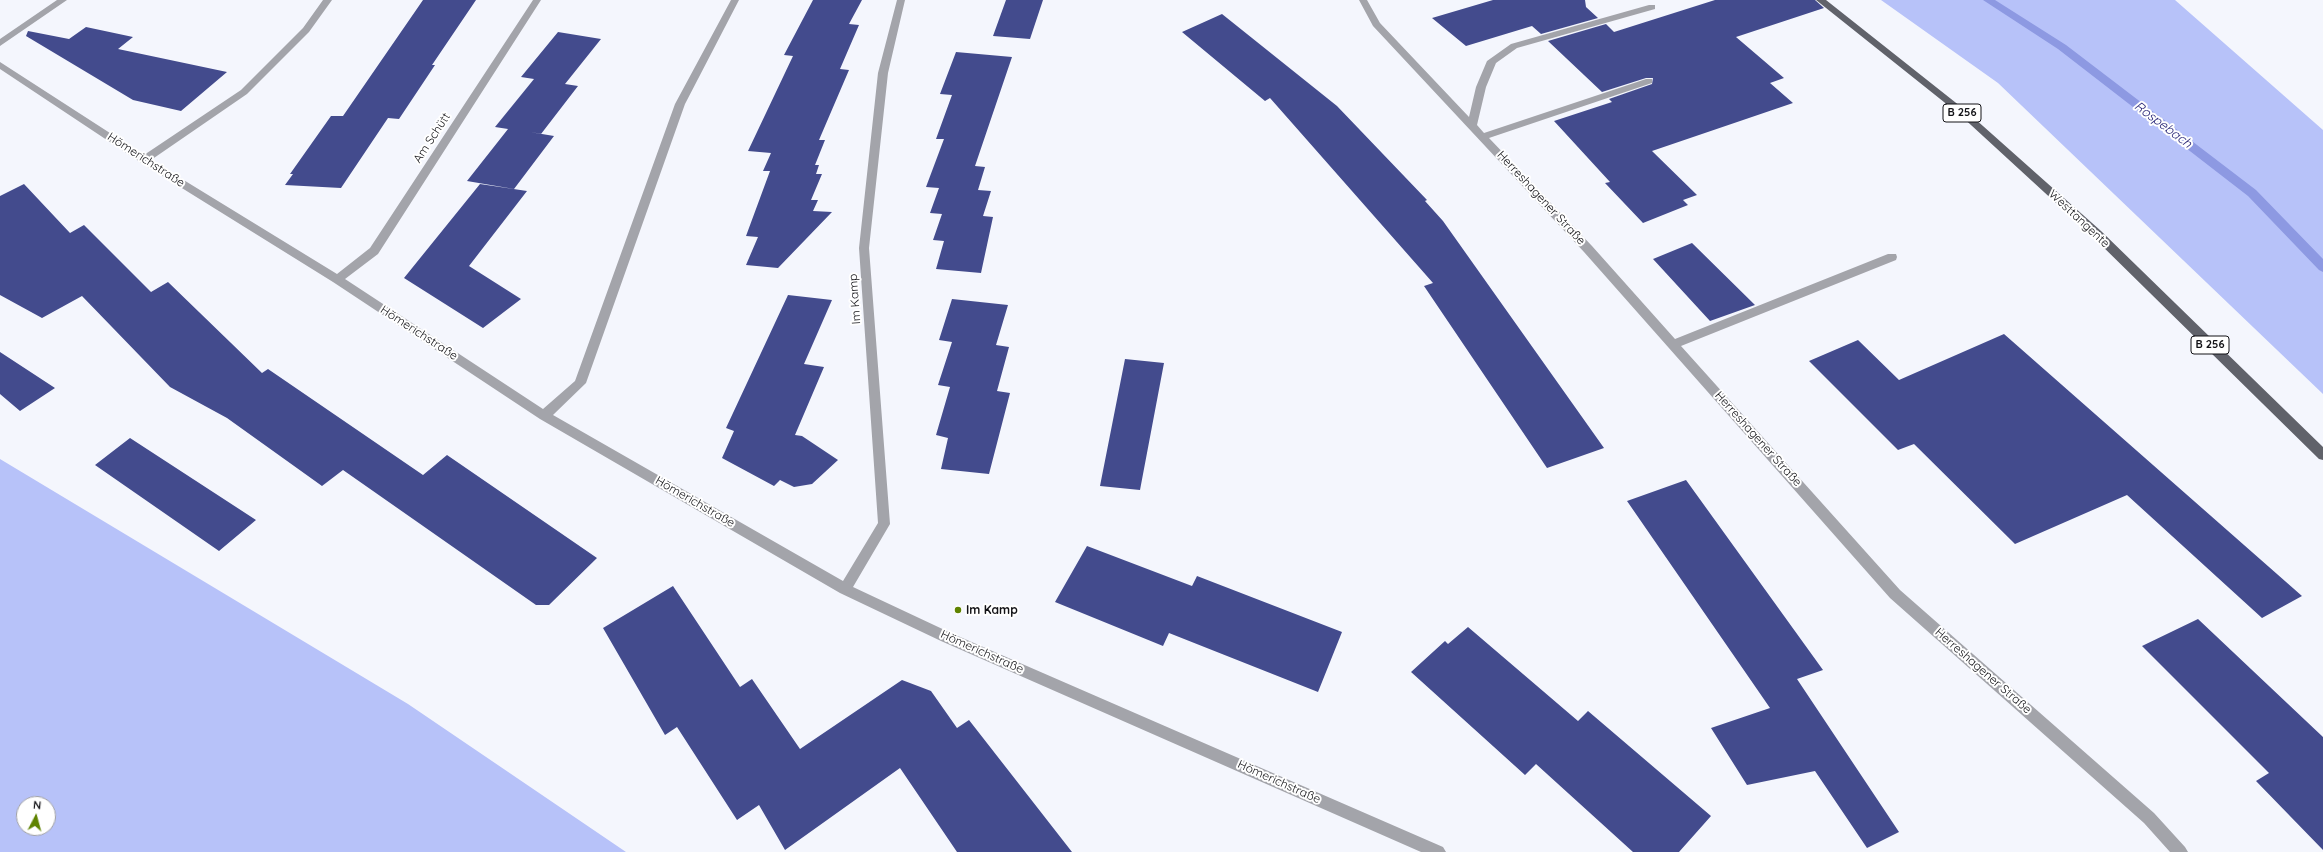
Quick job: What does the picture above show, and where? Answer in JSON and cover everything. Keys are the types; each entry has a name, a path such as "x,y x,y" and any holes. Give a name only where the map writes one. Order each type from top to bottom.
{"main road":[{"name":"Westtangente","path":"1820,0 1979,128 2097,234 2323,455"}],"street":[{"path":"0,43 63,0"},
{"path":"144,160 244,92 306,30 328,0"},
{"name":"Am Schütt","path":"337,279 374,251 537,0"},
{"path":"544,416 580,383 680,104 735,0"},
{"name":"Im Kamp","path":"845,588 884,524 864,248 883,73 901,0"},
{"name":"Herreshagener Straße","path":"1362,0 1376,24 1588,249 1895,594 2150,818 2180,852"},
{"path":"1472,126 1480,87 1492,61 1514,46 1652,7"},
{"name":"Hömerichstraße","path":"0,65 144,160 337,279 544,416 845,588 946,637 1438,852"},
{"path":"1483,137 1649,81"},
{"path":"1673,344 1892,257"}],"shaded area":[{"path":"1881,0 2175,0 2323,130 2323,394 1998,83"},
{"path":"0,459 408,704 626,852 0,852"}],"building":[{"path":"423,0 476,0 432,65 435,65 399,119 388,118 341,188 285,185 293,174 290,174 331,116 343,116"},
{"path":"813,0 862,0 849,24 859,25 840,69 849,70 819,140 825,140 815,165 819,165 816,174 822,174 811,200 818,200 813,211 832,212 778,268 746,265 758,237 746,236 770,171 763,171 771,153 748,151 793,56 784,55"},
{"path":"1006,0 1043,0 1030,39 993,36"},
{"path":"1493,0 1585,0 1586,7 1598,18 1541,34 1532,26 1466,46 1432,18"},
{"path":"1715,0 1815,0 1824,8 1736,37 1784,78 1770,83 1793,103 1652,151 1697,195 1683,200 1688,205 1643,223 1605,183 1610,182 1554,121 1612,102 1609,99 1652,84 1653,78 1646,78 1602,92 1548,41 1606,24 1614,32"},
{"path":"1222,14 1337,106 1427,200 1425,201 1443,221 1604,448 1547,468 1424,286 1433,283 1270,98 1265,101 1182,32"},
{"path":"86,27 133,37 118,49 227,72 181,111 133,100 26,36 28,31 69,39"},
{"path":"558,32 601,39 565,84 578,86 541,134 554,136 514,189 467,181 508,129 495,127 534,79 521,77"},
{"path":"956,52 1012,57 975,166 985,167 978,190 991,191 983,216 993,217 981,273 936,269 944,241 933,240 942,214 930,213 939,188 926,187 944,139 936,139 952,95 940,94"},
{"path":"24,184 70,233 84,225 151,292 168,282 262,373 268,369 423,475 447,455 597,558 549,605 536,605 343,470 322,486 227,418 170,387 82,296 42,318 0,295 0,196"},
{"path":"480,184 527,191 469,266 521,299 483,328 404,278"},
{"path":"1692,243 1755,305 1710,321 1653,259"},
{"path":"788,295 832,300 804,364 824,367 795,435 802,436 838,460 812,484 794,487 780,480 774,486 722,458 734,431 726,428"},
{"path":"952,299 1008,305 996,345 1009,347 997,391 1010,393 989,474 941,469 948,438 936,435 950,387 938,385 952,342 939,340"},
{"path":"2004,334 2302,596 2262,618 2127,495 2015,544 1914,444 1898,450 1809,361 1858,340 1899,380"},
{"path":"0,352 55,388 20,411 0,394"},
{"path":"1125,359 1164,363 1140,490 1100,486"},
{"path":"130,438 256,520 219,551 95,465"},
{"path":"1686,480 1823,670 1797,679 1899,832 1867,848 1815,771 1747,785 1711,728 1770,708 1627,501"},
{"path":"1087,546 1192,586 1197,576 1342,632 1318,692 1169,633 1163,646 1055,602"},
{"path":"673,586 740,687 752,679 800,749 902,680 931,691 957,728 969,720 1072,852 957,852 900,768 785,850 759,805 737,820 677,727 665,735 603,628"},
{"path":"2198,619 2323,737 2323,850 2256,781 2269,773 2142,646"},
{"path":"1468,627 1578,721 1588,711 1711,816 1679,852 1633,852 1536,764 1525,775 1411,672 1445,641 1448,644"}],"waterway":[{"name":"Rospebach","path":"1988,0 2062,47 2252,193 2323,267"}],"place":[{"name":"Im Kamp","path":"958,610"}]}
